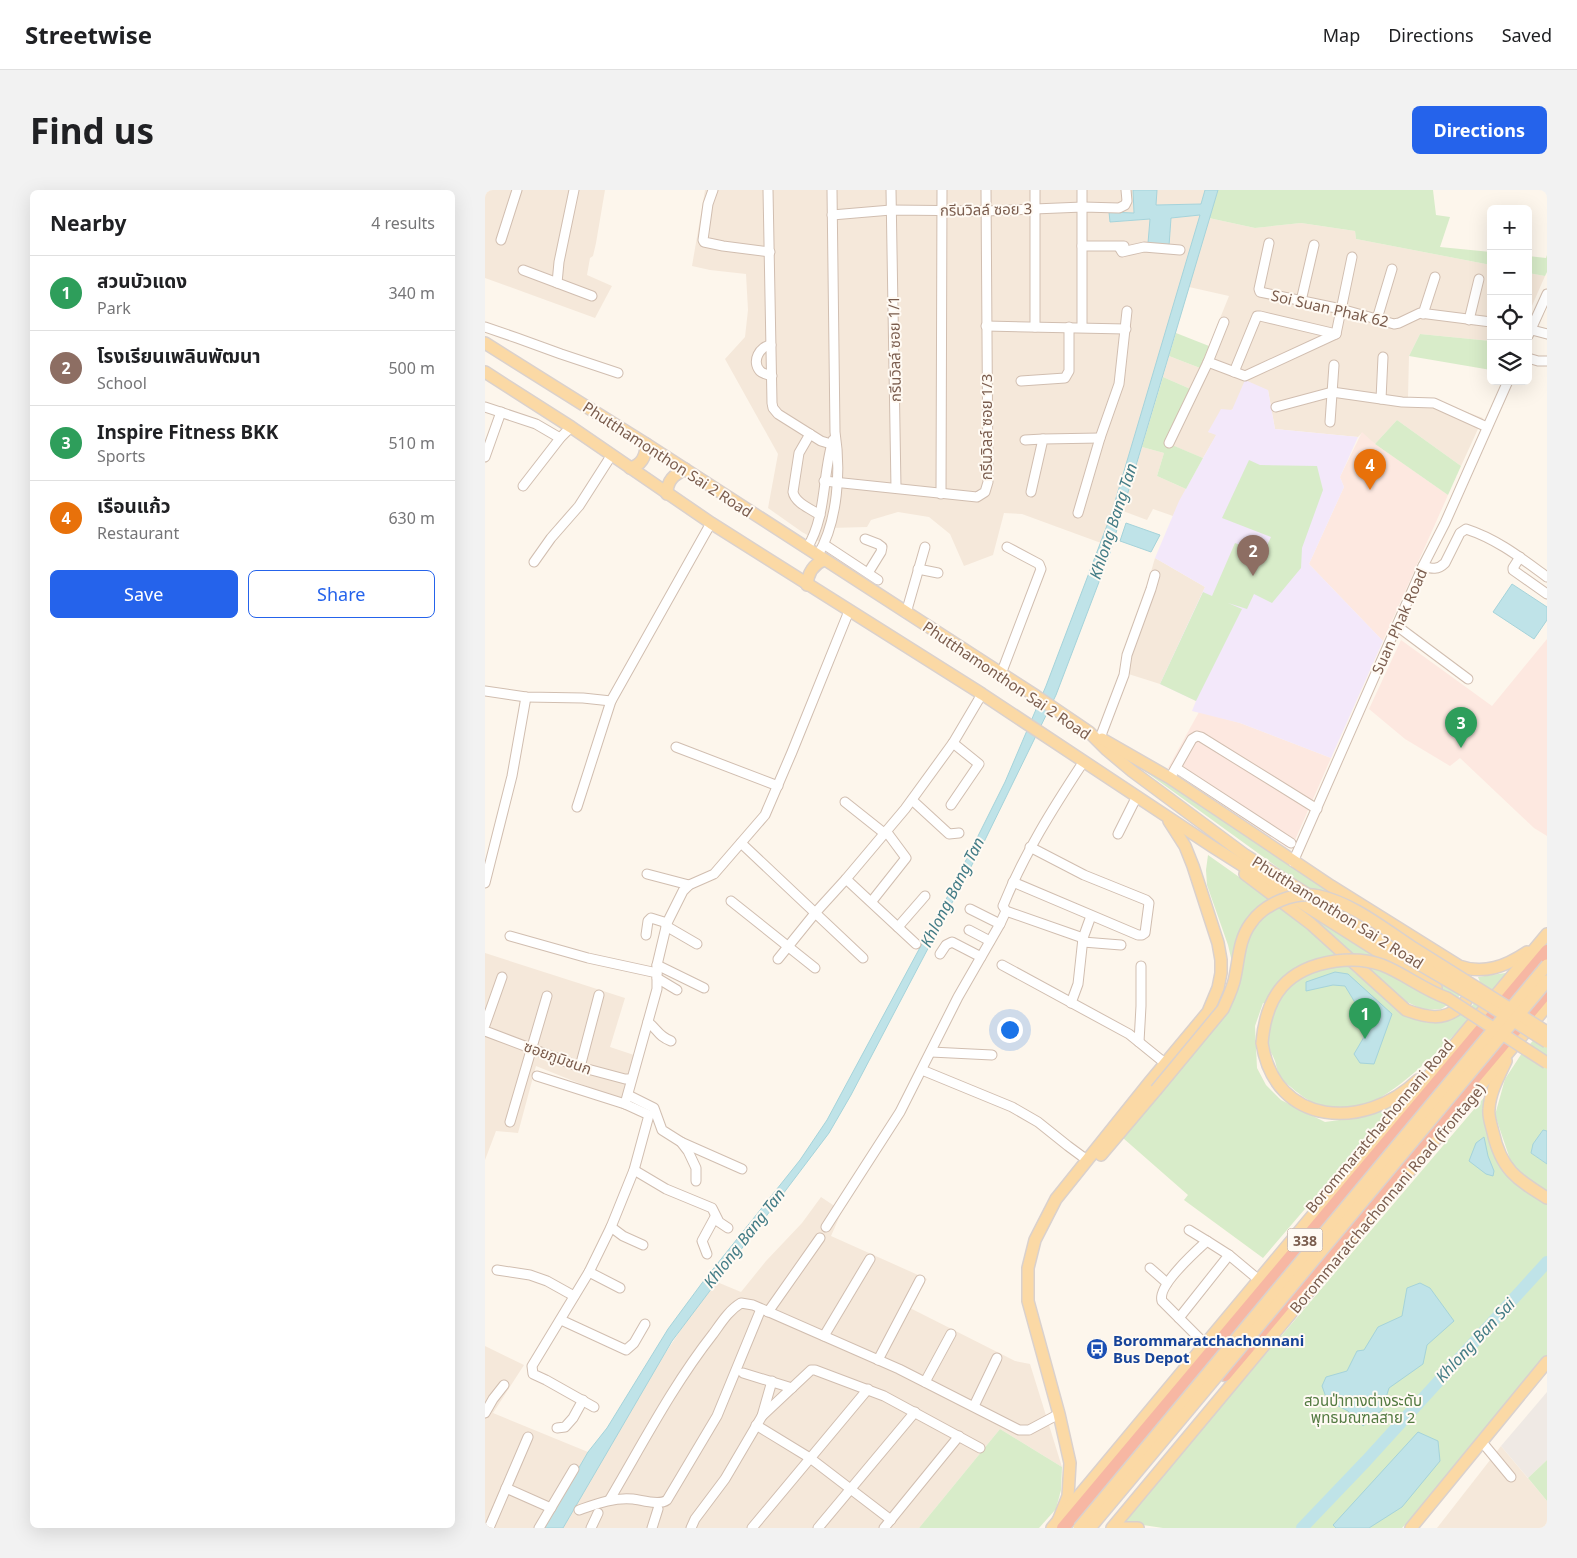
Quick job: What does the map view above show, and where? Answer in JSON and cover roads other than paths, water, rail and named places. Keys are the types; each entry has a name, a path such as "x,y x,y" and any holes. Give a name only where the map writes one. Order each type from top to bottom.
{"highway":[{"name":"Borommaratchachonnani Road","path":"1058,1526 1542,949"},
{"name":"338","path":"1097,1528 1547,992"}],"main road":[{"name":"Phutthamonthon Sai 2 Road","path":"485,343 646,444 1036,696 1089,732 1132,771 1230,844 1407,957 1547,1042"},
{"name":"Phutthamonthon Sai 2 Road","path":"485,372 571,427 711,523 981,694 1213,847 1397,963 1547,1063"},
{"path":"630,468 642,461 646,452 646,444"},
{"path":"667,494 667,487 671,479 675,474 685,469"},
{"path":"807,585 814,566 821,558"},
{"path":"1089,732 1173,773 1293,862 1459,966 1467,973 1471,988 1465,1002 1451,1014 1420,1016 1405,1010 1311,924 1258,886 1213,847"},
{"path":"1058,1526 1068,1496 1070,1475 1068,1450 1031,1313 1027,1284 1028,1268 1035,1240 1055,1200 1208,1012 1218,988 1221,973 1218,942 1193,866 1185,846 1165,815"},
{"path":"1055,1200 1080,1180 1223,1009 1235,978 1241,942 1251,922 1272,904 1297,896 1309,895 1336,901 1369,919 1547,1032"},
{"name":"338","path":"1058,1526 1205,1344 1453,1047 1542,949 1547,934"},
{"path":"1459,966 1480,970 1501,967 1542,949"},
{"path":"1447,998 1435,994 1381,965 1347,960 1328,962 1295,974 1283,986 1268,1008 1263,1026 1262,1043 1264,1058 1271,1072 1278,1084 1289,1096 1315,1110 1329,1114 1358,1112 1379,1106 1395,1098 1414,1084 1453,1047"},
{"name":"338","path":"1079,1528 1547,965"},
{"name":"338","path":"1090,1528 1547,981"},
{"name":"Borommaratchachonnani Road (frontage)","path":"1112,1528 1547,1006"},
{"path":"1513,1046 1495,1085 1489,1109 1495,1145 1500,1157 1517,1178 1547,1198"},
{"path":"1411,1528 1547,1362"},
{"path":"1123,1528 1138,1528"}],"street":[{"path":"501,240 517,190"},
{"path":"557,283 559,262 574,190"},
{"path":"713,190 707,204 704,242 770,252"},
{"path":"768,190 773,408 778,414 821,441 831,444"},
{"path":"821,558 832,521 839,455 835,432 832,190"},
{"name":"กรีนวิลล์ ซอย 1/1","path":"891,190 896,488"},
{"path":"941,494 942,190"},
{"name":"กรีนวิลล์ ซอย 1/3","path":"824,481 941,494 977,497 983,495 987,486 986,190"},
{"path":"1035,190 1035,327"},
{"path":"1082,190 1082,327"},
{"name":"กรีนวิลล์ ซอย 3","path":"832,215 891,210 986,211 1035,208 1119,208 1125,205 1127,201 1126,190"},
{"name":"Soi Suan Phak 62","path":"1269,243 1259,289 1260,292 1395,324 1415,315 1423,314 1487,322"},
{"path":"1082,246 1119,247 1132,244"},
{"path":"1301,301 1314,245"},
{"path":"1119,247 1122,252 1144,247 1180,250"},
{"path":"1335,334 1352,257"},
{"path":"523,270 592,296"},
{"path":"1377,319 1392,270"},
{"path":"1423,314 1435,277"},
{"path":"1469,320 1479,279"},
{"path":"1532,325 1547,294"},
{"path":"1079,513 1100,438 1119,384 1127,312"},
{"path":"1234,372 1257,316 1335,334"},
{"path":"1169,443 1208,362 1224,322"},
{"path":"986,326 1126,329"},
{"path":"485,327 618,373"},
{"path":"1021,381 1065,378 1069,371 1069,327"},
{"path":"1532,332 1547,334"},
{"path":"1208,362 1245,376 1335,334"},
{"path":"771,345 761,349 757,358 757,364 760,371 772,376"},
{"path":"1381,400 1383,357"},
{"path":"1532,359 1547,361"},
{"path":"1330,422 1334,365"},
{"name":"Suan Phak Road","path":"1293,862 1423,566 1506,385"},
{"path":"1276,407 1332,392 1381,400 1434,403 1487,427"},
{"path":"485,407 541,426 560,438"},
{"path":"485,457 501,412"},
{"path":"523,486 560,438 571,427"},
{"path":"807,548 813,538 820,515 824,481 835,432"},
{"path":"810,434 799,453 793,492 794,497 799,502 820,515"},
{"path":"1025,440 1100,438"},
{"path":"1031,492 1043,440"},
{"path":"534,562 551,538 579,506 611,456"},
{"path":"577,807 611,702 711,523"},
{"path":"1423,566 1433,569 1441,567 1445,563 1460,533 1466,529 1505,546 1547,577"},
{"path":"865,539 882,547 881,552 867,573"},
{"path":"825,545 877,580"},
{"path":"906,613 925,547"},
{"path":"1001,674 1041,569 1039,564 1007,547"},
{"path":"1520,557 1513,570 1547,594"},
{"path":"918,569 938,573"},
{"path":"1100,738 1124,675 1127,655 1155,575"},
{"path":"625,1104 657,989 657,972 667,925 679,896 689,885 714,874 765,815 849,611"},
{"path":"1397,626 1468,679"},
{"path":"485,691 527,696 583,698 611,702"},
{"path":"779,959 815,912 846,879 912,800 953,743 981,694"},
{"path":"485,883 512,776 527,696"},
{"path":"1291,844 1173,773 1192,740 1197,736 1201,737 1317,809"},
{"path":"951,805 979,764 953,743"},
{"path":"676,748 778,786"},
{"path":"1084,761 1053,806 1030,847 1003,906 1006,911 1083,940 1121,945"},
{"path":"1118,834 1137,796"},
{"path":"912,800 949,834 959,833"},
{"path":"845,802 885,832 906,858 871,901"},
{"path":"741,843 863,958"},
{"path":"1013,882 1133,933 1142,935 1145,933 1149,903 1084,875 1030,847"},
{"path":"647,874 689,885"},
{"path":"846,879 916,944"},
{"path":"898,926 925,896"},
{"path":"731,901 815,968"},
{"path":"970,909 1001,924"},
{"path":"826,1227 843,1197 887,1133 922,1070 958,997 1001,924 1006,911"},
{"path":"1071,1003 1078,984 1083,940 1091,916"},
{"path":"646,935 648,921 651,918 667,925 697,944"},
{"path":"969,930 990,941"},
{"path":"510,936 588,958 657,972 704,988"},
{"path":"941,954 946,945 952,942 981,957"},
{"path":"1002,965 1139,1042 1166,1064"},
{"path":"1139,1042 1141,966"},
{"path":"657,972 677,990"},
{"path":"485,1024 502,977"},
{"path":"485,992 495,995"},
{"path":"580,1067 599,995"},
{"path":"510,1122 547,996"},
{"path":"647,1022 661,1037 671,1041"},
{"name":"ซอยภูมิชนก","path":"485,1031 580,1067 631,1079"},
{"path":"931,1052 992,1055"},
{"path":"922,1070 1013,1107 1038,1122 1087,1160"},
{"path":"537,1076 625,1104 649,1115 635,1170 611,1228 589,1272 532,1366 532,1373 594,1407"},
{"path":"628,1095 655,1108 662,1130 681,1142 742,1169"},
{"path":"681,1142 696,1168 697,1181"},
{"path":"635,1170 666,1189 712,1208 715,1211 715,1217 702,1240 707,1254"},
{"path":"715,1217 728,1228"},
{"path":"611,1228 643,1245"},
{"path":"1189,1230 1229,1255 1259,1280"},
{"path":"579,1510 611,1499 630,1498 661,1503 667,1500 717,1416 765,1310 820,1238"},
{"path":"1205,1344 1161,1298 1167,1283 1207,1241"},
{"path":"1179,1318 1229,1255"},
{"path":"824,1336 870,1258"},
{"path":"1150,1268 1167,1283"},
{"path":"497,1270 547,1281 574,1296"},
{"path":"589,1272 619,1288"},
{"path":"878,1360 920,1280"},
{"path":"611,1499 693,1359 731,1310 741,1303 765,1310 878,1360 1019,1430 1029,1430 1059,1414"},
{"path":"561,1320 626,1350 634,1343 645,1324"},
{"path":"925,1382 951,1334"},
{"path":"974,1406 997,1358"},
{"path":"691,1528 695,1519 725,1479 762,1416 808,1371 815,1370 868,1389 981,1448"},
{"path":"743,1373 792,1388"},
{"path":"762,1416 772,1381"},
{"path":"485,1413 504,1385"},
{"path":"752,1528 868,1389"},
{"path":"557,1428 565,1427 573,1418 583,1400"},
{"path":"818,1528 915,1412"},
{"path":"756,1425 810,1458 891,1520"},
{"path":"884,1528 959,1436"},
{"path":"489,1528 528,1437"},
{"path":"1482,1442 1511,1477"},
{"path":"539,1528 574,1468"},
{"path":"506,1488 551,1508"},
{"path":"652,1528 658,1508"},
{"path":"591,1528 598,1513"}],"water":[{"name":"Khlong Bang Tan","path":"1133,190 1157,190 1156,205 1201,204 1205,190 1218,190 1110,553 1056,695 984,842 851,1095 829,1133 672,1341 563,1528 544,1528 588,1452 607,1428 668,1329 702,1283 800,1160 827,1120 951,890 1005,782 1046,686 1111,515 1200,215 1171,218 1169,246 1148,243 1150,219 1110,222 1109,212 1134,213"},
{"path":"1126,523 1160,535 1151,552 1120,541"},
{"path":"1512,584 1547,607 1547,620 1534,639 1493,612"},
{"path":"1335,972 1348,974 1392,1014 1374,1064 1360,1063 1354,1054 1364,1037 1365,1019 1345,986 1333,985 1306,991 1306,982"},
{"path":"1543,1130 1547,1131 1547,1164 1531,1153 1533,1144"},
{"path":"1484,1137 1488,1156 1494,1171 1493,1176 1486,1174 1469,1161 1476,1143"},
{"path":"1420,1283 1430,1288 1454,1321 1427,1345 1423,1364 1389,1388 1382,1410 1363,1426 1348,1411 1327,1400 1322,1386 1326,1377 1347,1371 1357,1351 1364,1350 1378,1327 1402,1316 1407,1288"},
{"path":"1418,1432 1438,1441 1440,1461 1402,1507 1369,1528 1336,1528 1333,1525"}],"waterway":[{"name":"Khlong Ban Sai","path":"1302,1528 1366,1461 1547,1262"}],"place":[{"name":"เรือนแก้ว","path":"1370,490"},
{"name":"โรงเรียนเพลินพัฒนา","path":"1253,576"},
{"name":"Inspire Fitness BKK","path":"1461,748"},
{"name":"สวนบัวแดง","path":"1365,1039"},
{"name":"Borommaratchachonnani Bus Depot","path":"1097,1349"}],"park label":[{"name":"สวนป่าทางต่างระดับ พุทธมณฑลสาย 2","path":"1363,1408"}]}
